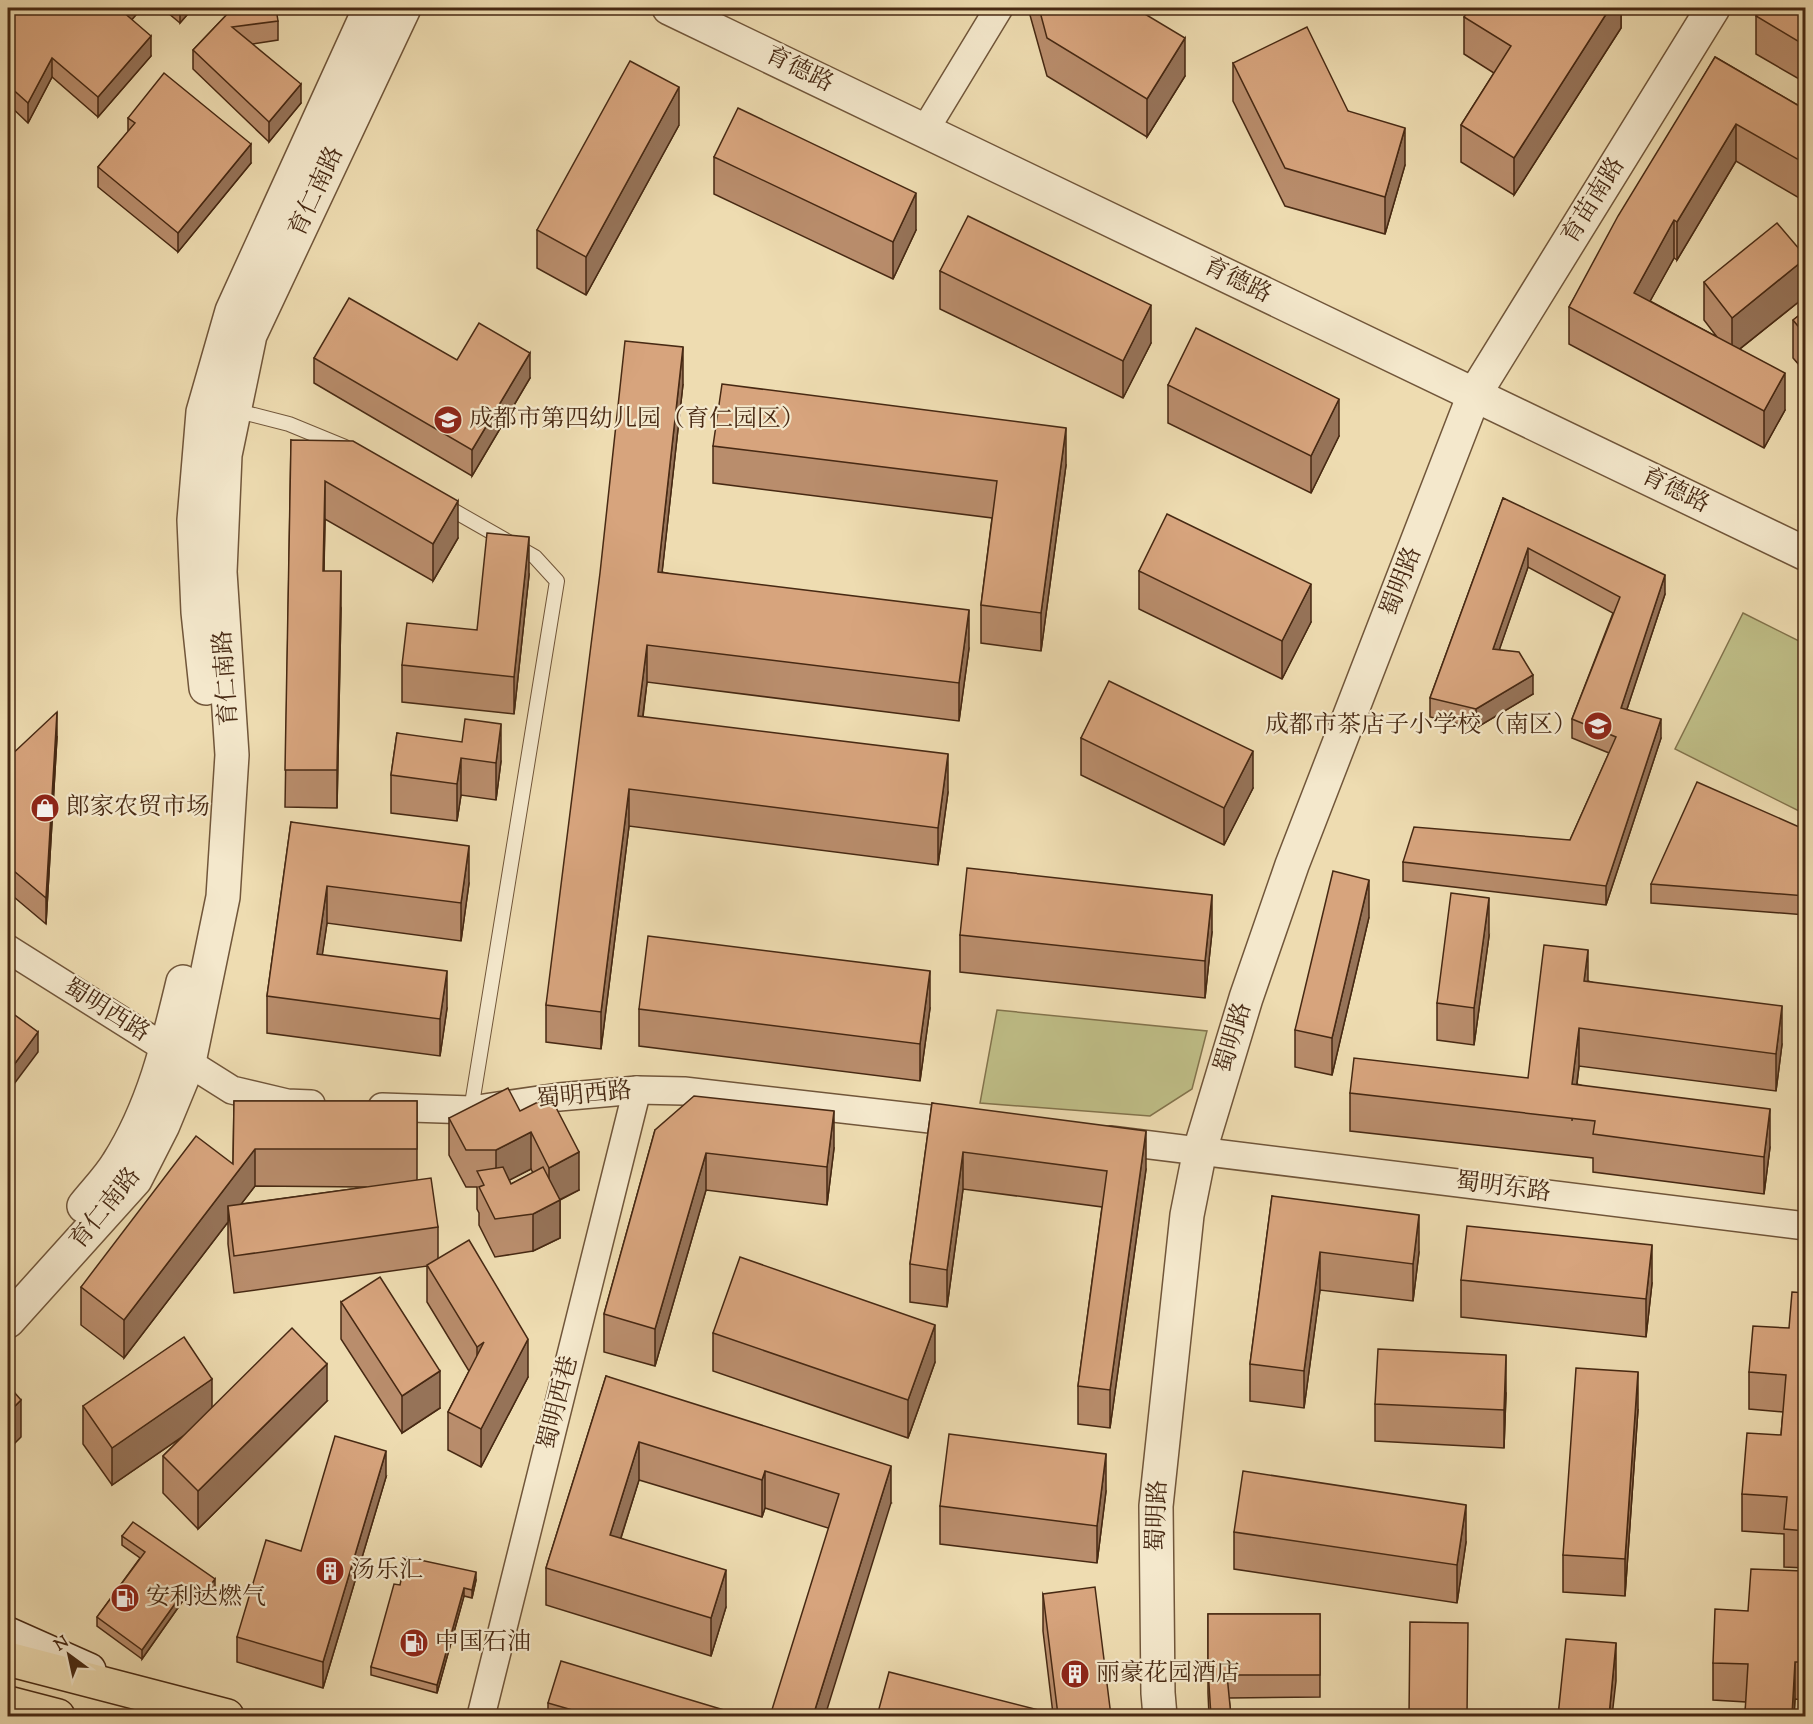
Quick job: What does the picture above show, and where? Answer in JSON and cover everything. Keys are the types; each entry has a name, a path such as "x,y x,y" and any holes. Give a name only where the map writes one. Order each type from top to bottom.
{"highway":[{"path":"8,1659 227,1716"},
{"path":"8,1703 58,1716"}],"street":[{"path":"8,1295 53,1245 118,1164 150,1102 178,1056 205,888 213,750 198,612 194,520 203,412 232,311 370,8"},
{"name":"育仁南路","path":"8,1321 135,1180 163,1125 178,1056 223,897 232,754 220,572 225,455 250,335 404,8"},
{"name":"育德路","path":"669,8 1806,554"},
{"path":"925,130 999,8"},
{"name":"育苗南路","path":"1474,395 1713,8"},
{"name":"蜀明路","path":"1161,1716 1158,1693 1156,1506 1187,1215 1200,1150 1246,998 1292,865 1474,395"},
{"name":"蜀明西路","path":"8,949 232,1090 287,1103 471,1110 559,1097 637,1090 684,1091 989,1126"},
{"name":"蜀明西巷","path":"482,1716 637,1090"},
{"path":"1083,1136 1200,1150"},
{"name":"蜀明东路","path":"1200,1150 1806,1226"},
{"path":"8,1634 148,1696"}],"lane":[{"path":"234,410 289,424 353,452"},
{"path":"434,499 535,558 557,581 471,1110"}],"shaded area":[{"path":"1743,613 1805,644 1805,814 1675,749"},
{"path":"997,1010 1207,1031 1192,1089 1150,1116 980,1103"}],"building":[{"path":"8,8 125,8 122,11 151,36 98,97 52,58 28,103 8,85"},
{"path":"233,8 276,8 278,21 232,27 301,84 269,122 193,50"},
{"path":"1039,8 1135,8 1185,38 1147,99 1047,38"},
{"path":"1470,8 1610,8 1514,158 1461,125 1511,46 1464,17"},
{"path":"1761,8 1806,8 1806,46 1756,16"},
{"path":"1307,27 1348,111 1405,128 1385,197 1285,168 1233,63"},
{"path":"1715,57 1806,110 1806,164 1736,124 1677,222 1674,220 1634,293 1785,373 1764,411 1569,307 1618,216"},
{"path":"630,61 679,87 586,257 537,230"},
{"path":"164,73 251,144 178,233 98,167 135,123 128,118"},
{"path":"738,108 916,193 893,242 714,157"},
{"path":"968,216 1151,305 1123,361 940,271"},
{"path":"1777,223 1806,258 1732,318 1704,282"},
{"path":"349,298 457,360 479,323 530,353 472,450 314,358"},
{"path":"1806,310 1806,336 1793,320"},
{"path":"1196,328 1339,399 1311,456 1168,385"},
{"path":"625,341 683,347 658,572 969,610 959,683 647,645 638,716 948,754 938,828 629,789 601,1012 546,1005 600,573"},
{"path":"722,384 1066,428 1041,613 981,605 997,481 713,446"},
{"path":"1806,423 1806,436 1801,434"},
{"path":"291,440 353,441 458,501 433,544 325,481 323,571 341,571 337,770 285,770"},
{"path":"1503,498 1665,575 1621,708 1661,719 1606,886 1403,862 1414,827 1570,840 1616,737 1572,719 1620,597 1528,548 1493,649 1519,652 1533,675 1476,709 1430,698"},
{"path":"1167,514 1311,584 1282,641 1139,571"},
{"path":"487,533 529,537 514,677 402,665 407,623 477,630"},
{"path":"1109,681 1253,751 1224,808 1081,738"},
{"path":"57,712 46,898 8,866 8,758"},
{"path":"465,719 501,724 496,763 461,758 457,784 391,775 397,733 462,742"},
{"path":"1697,782 1806,830 1806,896 1651,884"},
{"path":"291,822 469,846 461,903 327,886 317,954 447,971 440,1019 267,996"},
{"path":"967,868 1212,895 1205,961 960,935"},
{"path":"1333,871 1369,880 1332,1038 1295,1030"},
{"path":"1451,893 1489,898 1474,1008 1437,1003"},
{"path":"648,936 930,971 920,1044 639,1009"},
{"path":"1544,945 1588,950 1584,981 1782,1006 1776,1054 1579,1028 1572,1084 1770,1109 1764,1157 1593,1134 1595,1121 1350,1093 1354,1058 1528,1078"},
{"path":"8,1010 38,1032 8,1073"},
{"path":"508,1088 520,1111 550,1096 579,1152 549,1168 531,1132 496,1150 466,1150 449,1118"},
{"path":"694,1096 834,1111 827,1167 706,1153 655,1329 604,1314 655,1130"},
{"path":"234,1101 417,1101 417,1149 255,1149 124,1320 81,1287 196,1136 233,1164"},
{"path":"932,1103 1146,1131 1110,1390 1078,1386 1107,1171 963,1152 947,1270 910,1264"},
{"path":"503,1167 511,1184 543,1167 560,1200 533,1214 495,1219 479,1187 484,1185 477,1171"},
{"path":"431,1178 438,1227 234,1256 228,1206"},
{"path":"1272,1196 1419,1215 1413,1264 1320,1252 1304,1371 1250,1364"},
{"path":"1467,1226 1652,1245 1646,1299 1461,1280"},
{"path":"469,1240 528,1339 481,1429 448,1412 484,1342 477,1347 427,1265"},
{"path":"740,1257 935,1325 908,1400 713,1333"},
{"path":"380,1277 440,1371 402,1396 341,1302"},
{"path":"1792,1292 1806,1293 1806,1531 1784,1529 1787,1497 1742,1494 1747,1433 1781,1435 1786,1375 1749,1372 1753,1326 1789,1328"},
{"path":"292,1328 327,1364 198,1491 163,1456"},
{"path":"184,1337 212,1379 112,1448 83,1406"},
{"path":"1378,1349 1506,1355 1504,1410 1375,1404"},
{"path":"1576,1368 1638,1372 1625,1559 1563,1555"},
{"path":"606,1376 891,1466 813,1716 770,1716 839,1494 765,1471 762,1480 639,1442 610,1535 726,1570 711,1618 546,1568"},
{"path":"8,1385 21,1400 8,1413"},
{"path":"949,1434 1106,1454 1097,1526 940,1506"},
{"name":"汤乐汇","path":"335,1436 386,1451 323,1662 237,1637 266,1540 301,1551"},
{"path":"1243,1471 1466,1505 1457,1565 1234,1532"},
{"path":"133,1522 215,1579 204,1594 189,1584 142,1650 97,1617 145,1552 122,1536"},
{"path":"406,1557 476,1572 472,1590 464,1588 437,1685 371,1667 394,1584 400,1585"},
{"path":"1751,1569 1803,1571 1801,1618 1806,1618 1806,1662 1795,1662 1792,1715 1745,1713 1748,1664 1713,1663 1715,1609 1748,1611"},
{"path":"1095,1587 1111,1716 877,1716 889,1672 1058,1715 1043,1594"},
{"path":"1208,1614 1320,1614 1320,1675 1227,1675 1231,1716 1211,1716"},
{"path":"1410,1622 1468,1623 1467,1716 1409,1716"},
{"path":"1566,1639 1616,1643 1609,1716 1558,1716"},
{"path":"561,1661 744,1716 593,1716 548,1703"}],"place":[{"name":"成都市第四幼儿园（育仁园区）","path":"448,420"},
{"name":"成都市茶店子小学校（南区）","path":"1598,726"},
{"name":"郎家农贸市场","path":"45,808"},
{"name":"汤乐汇","path":"330,1571"},
{"name":"安利达燃气","path":"125,1598"},
{"name":"中国石油","path":"414,1643"},
{"name":"丽豪花园酒店","path":"1075,1674"}]}
